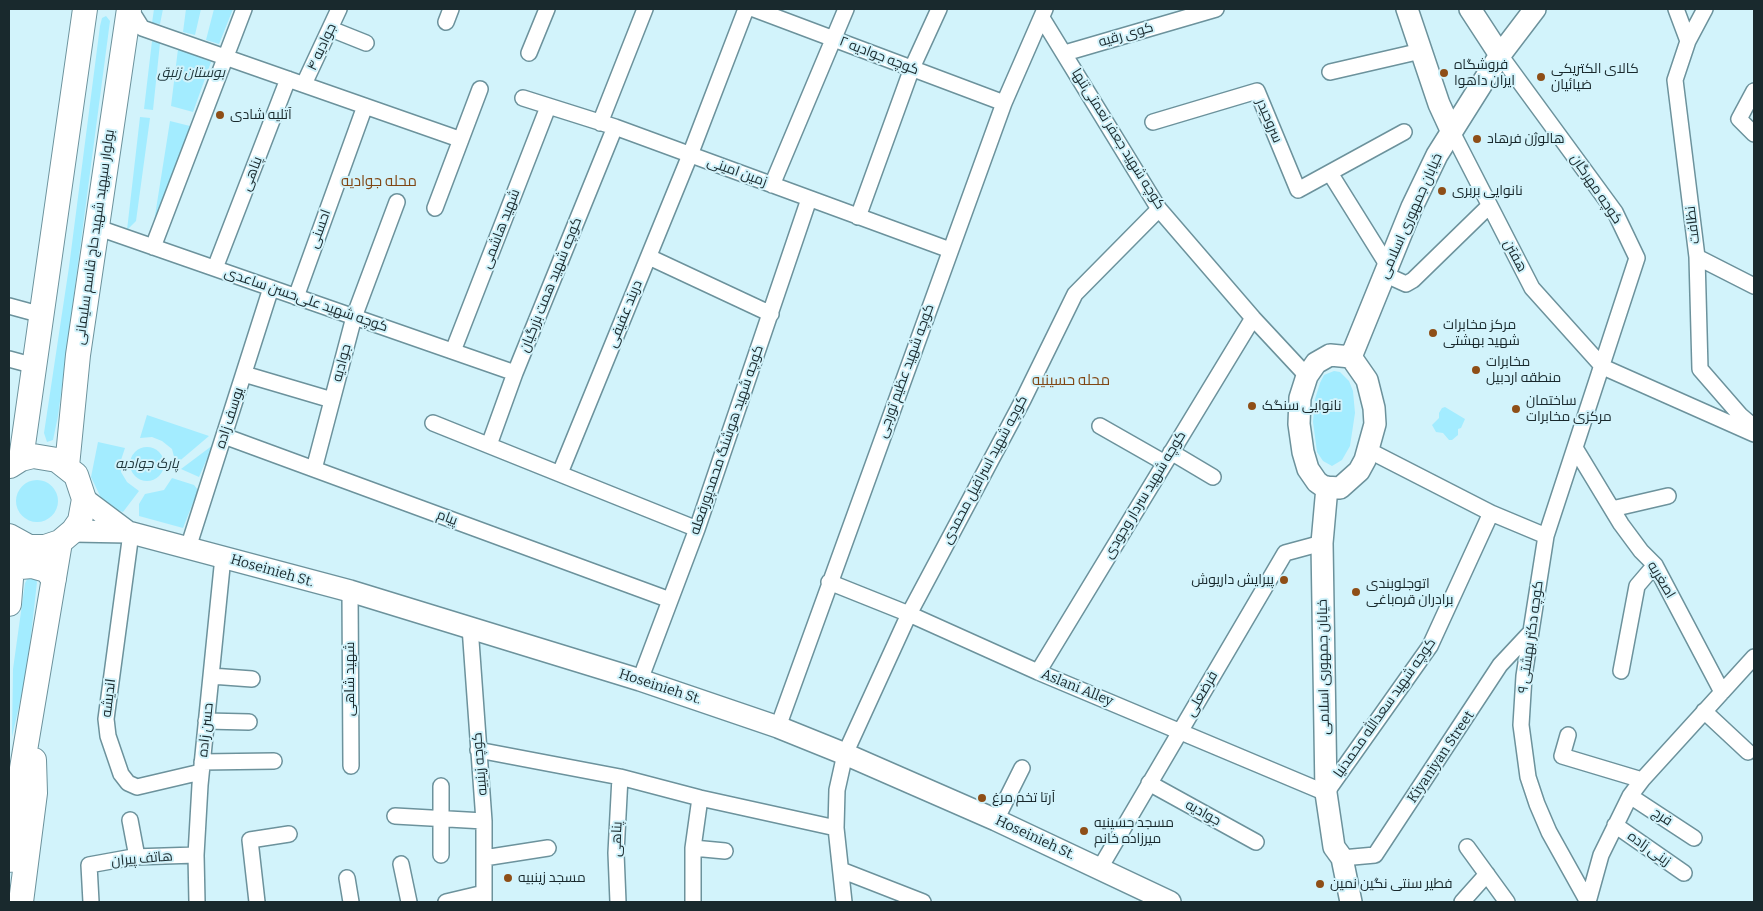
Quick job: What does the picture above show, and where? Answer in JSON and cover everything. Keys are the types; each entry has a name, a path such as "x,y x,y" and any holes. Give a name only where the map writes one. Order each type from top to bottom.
{"main road":[{"path":"9,860 17,798 54,579 67,537 80,521 84,499 79,481 67,466 45,456 15,463 28,415 85,9"},
{"name":"بولوار سپهبد شهید حاج قاسم سلیمانی","path":"67,466 78,355 129,9"},
{"path":"9,435 18,428 28,415"},
{"path":"9,602 12,539 29,547 45,547 67,537"},
{"path":"10,574 20,567 32,566 46,570 54,579"},
{"path":"22,902 35,793 32,710"}],"street":[{"path":"129,9 142,28 459,139"},
{"path":"153,247 244,9"},
{"name":"جوادیه ۴","path":"304,84 339,9"},
{"path":"528,52 546,9"},
{"name":"کوچه شهید همت بزرگیان","path":"489,445 608,125 646,9"},
{"name":"دربند عفیفی","path":"560,473 690,155 746,9"},
{"name":"کوچه جوادیه ۲","path":"754,9 792,15 833,39 1004,103"},
{"path":"772,185 846,9"},
{"path":"858,217 912,68 939,9"},
{"name":"کوی رقیه","path":"1065,53 1186,13 1216,9"},
{"path":"1406,9 1439,104 1451,130"},
{"path":"1470,9 1500,55"},
{"name":"خیابان جمهوری اسلامی","path":"1351,357 1392,272 1412,207 1451,130 1500,55 1535,9"},
{"path":"1676,9 1688,41"},
{"name":"نظافت","path":"1705,9 1688,41 1675,80 1697,257 1700,370 1740,415 1754,427"},
{"name":"کوچه شهید جعفر نعمتی‌تنها","path":"1044,13 1065,53 1159,209 1253,318 1307,376"},
{"name":"کوچه شهید عظیم تورجی","path":"778,727 1004,103 1044,13"},
{"path":"331,29 366,43"},
{"path":"1330,72 1421,51"},
{"name":"کوچه مهرگان","path":"1500,55 1615,212 1637,258 1603,367"},
{"name":"پناهی","path":"215,268 288,79"},
{"path":"435,208 459,139 480,89"},
{"name":"سروحیدر","path":"1153,122 1257,91 1298,190 1404,132"},
{"path":"1754,91 1739,119 1754,134"},
{"name":"زمین امینی","path":"523,98 608,125 950,250"},
{"name":"احسنی","path":"296,297 365,106"},
{"name":"شهید هاشمی","path":"453,351 548,107"},
{"name":"هفتن","path":"1451,130 1532,288 1603,367"},
{"path":"1330,173 1392,272 1406,284 1413,280 1489,206"},
{"name":"کوچه شهید هوشنگ محمدپورفعله","path":"640,680 696,529 809,199"},
{"name":"جوادیه","path":"314,469 354,317 397,202"},
{"name":"کوچه شهید اسرافیل محمدی","path":"844,902 836,828 837,790 844,754 909,614 1023,400 1075,294 1159,209"},
{"name":"کوچه شهید علی‌حسن ساعدی","path":"96,227 515,373"},
{"path":"648,256 770,314"},
{"path":"1697,257 1754,286"},
{"name":"یوسف زاده","path":"188,548 271,288"},
{"path":"9,306 42,315"},
{"name":"کوچه شهید سردار وجودی","path":"1038,672 1253,318"},
{"path":"1330,355 1351,357 1362,370 1372,394 1375,424 1368,450 1359,471 1340,488 1327,487 1317,482 1308,469 1303,452 1299,415 1300,398 1307,376 1316,363 1330,355"},
{"path":"9,359 35,366"},
{"path":"1603,367 1754,434"},
{"name":"کوچه دکتر بهشتی ۹","path":"1588,902 1537,804 1528,776 1523,751 1522,725 1529,634 1546,536 1574,448 1603,367"},
{"path":"244,374 332,400"},
{"path":"433,423 696,529"},
{"path":"1100,426 1213,477"},
{"name":"پیام","path":"224,436 670,600"},
{"name":"اصغریه","path":"1574,448 1641,551 1655,565 1722,692"},
{"path":"1368,450 1491,513 1546,536"},
{"name":"خیابان جمهوری اسلامی","path":"1327,487 1322,543 1326,793 1338,853 1351,902"},
{"path":"1612,509 1668,496"},
{"path":"84,499 130,532"},
{"name":"کوچه شهید سعدالله محمدنیا","path":"1326,793 1430,646 1491,513"},
{"path":"67,537 130,532"},
{"name":"Hoseinieh St.","path":"130,532 350,591 470,627 640,680 778,727 996,820 1170,902"},
{"name":"اندیشه","path":"130,532 106,718 108,736 121,774 128,783 137,788 202,767"},
{"name":"فرضعلی","path":"1100,868 1285,553 1322,543"},
{"name":"حسن زاده","path":"197,902 196,856 202,767 223,557"},
{"path":"1621,671 1637,586 1655,565"},
{"name":"Aslani Alley","path":"829,582 909,614 1038,672 1326,793"},
{"name":"شهید شاهی","path":"350,591 351,766"},
{"name":"کوچه زینبیه","path":"470,627 484,821 484,898"},
{"name":"Kiyaniyan Street","path":"1338,853 1375,855 1500,665 1529,634"},
{"path":"1588,902 1601,855 1630,796 1642,780 1754,657"},
{"path":"211,676 252,679"},
{"path":"1704,711 1748,752"},
{"path":"206,721 249,722"},
{"path":"1568,735 1562,756 1642,780"},
{"path":"478,750 620,776 700,798 836,828"},
{"path":"202,767 274,761"},
{"path":"996,820 1022,768"},
{"name":"پناهی","path":"618,902 616,853 620,776"},
{"name":"جوادیه","path":"1149,783 1256,842"},
{"path":"441,786 441,855"},
{"name":"فرج","path":"1630,796 1694,838"},
{"path":"693,902 693,848 700,798"},
{"path":"395,816 441,817 484,821"},
{"path":"130,820 136,857"},
{"name":"زینی زاده","path":"1615,825 1684,872"},
{"path":"257,902 250,840 289,834"},
{"path":"1467,847 1507,902"},
{"path":"484,858 548,848"},
{"path":"693,848 725,850"},
{"name":"خیابان جمهوری اسلامی","path":"1337,902 1328,860 1338,853"},
{"path":"1566,862 1579,869 1587,869 1601,855"},
{"name":"هاتف پیران","path":"91,902 89,865 136,857 196,856"},
{"path":"401,864 409,902"},
{"path":"841,870 923,902"},
{"path":"1462,902 1487,874"},
{"path":"347,878 351,902"},
{"path":"446,902 484,898"}],"green space":[{"name":"بوستان زنبق","path":"154,9 163,9 160,24 152,23"},
{"name":"بوستان زنبق","path":"186,9 201,9 195,35 183,32"},
{"name":"بوستان زنبق","path":"214,9 233,9 219,44 206,40"},
{"path":"106,16 110,21 58,416 53,440 47,442 44,433 69,267 100,26 102,18"},
{"name":"بوستان زنبق","path":"152,41 160,43 153,110 144,109"},
{"name":"بوستان زنبق","path":"178,49 211,62 193,112 171,106"},
{"name":"بوستان زنبق","path":"140,117 150,118 136,221 127,230"},
{"name":"بوستان زنبق","path":"170,121 190,126 154,222"},
{"path":"1334,371 1340,372 1349,381 1353,391 1355,413 1350,446 1342,460 1332,466 1323,461 1317,452 1313,422 1315,399 1320,383 1324,375"},
{"path":"1445,407 1465,419 1461,428 1458,429 1458,435 1452,440 1449,440 1443,433 1436,432 1432,425 1439,418 1442,408"},
{"path":"147,415 209,436 176,464 172,449 162,441 152,437 140,438"},
{"path":"98,442 125,448 121,460 121,472 127,482 139,491 123,512 105,506 91,477"},
{"path":"213,445 199,477 181,469"},
{"name":"پارک جوادیه","path":"147,447 159,452 164,464 159,476 147,481 135,476 130,464 135,452"},
{"path":"172,478 194,485 198,490 183,528 139,516 139,504 145,494 164,490"},
{"path":"41,480 49,483 55,489 58,501 55,513 49,519 33,522 25,519 19,513 16,497 19,489 25,483"},
{"path":"29,576 35,577 37,582 27,671 12,737 13,669 25,583"}],"place":[{"name":"فروشگاه ایران داهوا","path":"1444,73"},
{"name":"کالای الکتریکی ضیائیان","path":"1541,77"},
{"name":"آتلیه شادی","path":"220,115"},
{"name":"هالوژن فرهاد","path":"1477,139"},
{"name":"نانوایی بربری","path":"1442,191"},
{"name":"مرکز مخابرات شهید بهشتی","path":"1433,333"},
{"name":"مخابرات منطقه اردبیل","path":"1476,370"},
{"name":"نانوایی سنگک","path":"1252,406"},
{"name":"ساختمان مرکزی مخابرات","path":"1516,409"},
{"name":"پیرایش داریوش","path":"1284,580"},
{"name":"اتوجلوبندی برادران قره‌باغی","path":"1356,592"},
{"name":"آرتا تخم مرغ","path":"982,798"},
{"name":"مسجد حسینیه میرزاده خانم","path":"1084,831"},
{"name":"مسجد زینبیه","path":"508,878"},
{"name":"فطیر سنتی نگین نمین","path":"1320,884"}],"district":[{"name":"محله جوادیه","path":"379,182"},
{"name":"محله حسینیه","path":"1071,381"}]}
